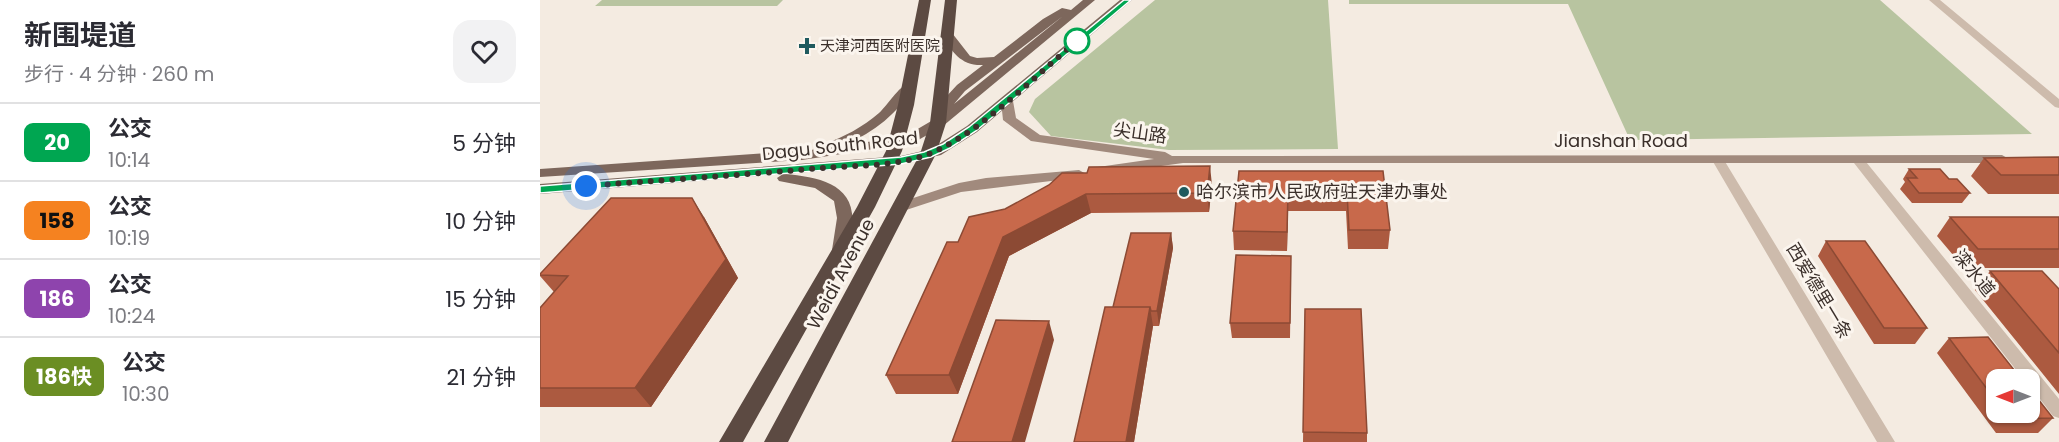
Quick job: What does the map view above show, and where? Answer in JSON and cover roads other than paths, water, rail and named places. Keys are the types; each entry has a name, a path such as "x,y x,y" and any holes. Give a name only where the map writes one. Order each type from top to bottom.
{"highway":[{"name":"Weidi Avenue","path":"731,442 889,162 897,143 925,0"},
{"name":"Weidi Avenue","path":"776,442 928,154 938,123 951,0"}],"main road":[{"path":"938,123 950,101 961,88 1047,21 1084,0"},
{"name":"Dagu South Road","path":"540,173 802,156 897,143 920,135 938,123 1090,0"},
{"name":"Dagu South Road","path":"540,189 889,162 928,154 955,141 1007,101 1127,0"},
{"path":"948,35 964,59 974,63 995,60"},
{"path":"802,156 840,143 868,129 895,107 909,87"},
{"name":"尖山路","path":"1007,101 1010,120 1036,138 1183,159"},
{"name":"尖山路","path":"900,207 959,188 986,183 1083,174 1183,159"},
{"name":"Jianshan Road","path":"1183,159 2013,159"},
{"path":"749,174 816,183 836,193 844,207 839,254"}],"street":[{"path":"1934,0 2059,105"},
{"name":"西爱德里一条","path":"1718,159 1886,442"},
{"name":"滦水道","path":"1858,160 2059,411"}],"place":[{"name":"天津河西医附医院","path":"807,46"},
{"name":"哈尔滨市人民政府驻天津办事处","path":"1184,192"}]}
